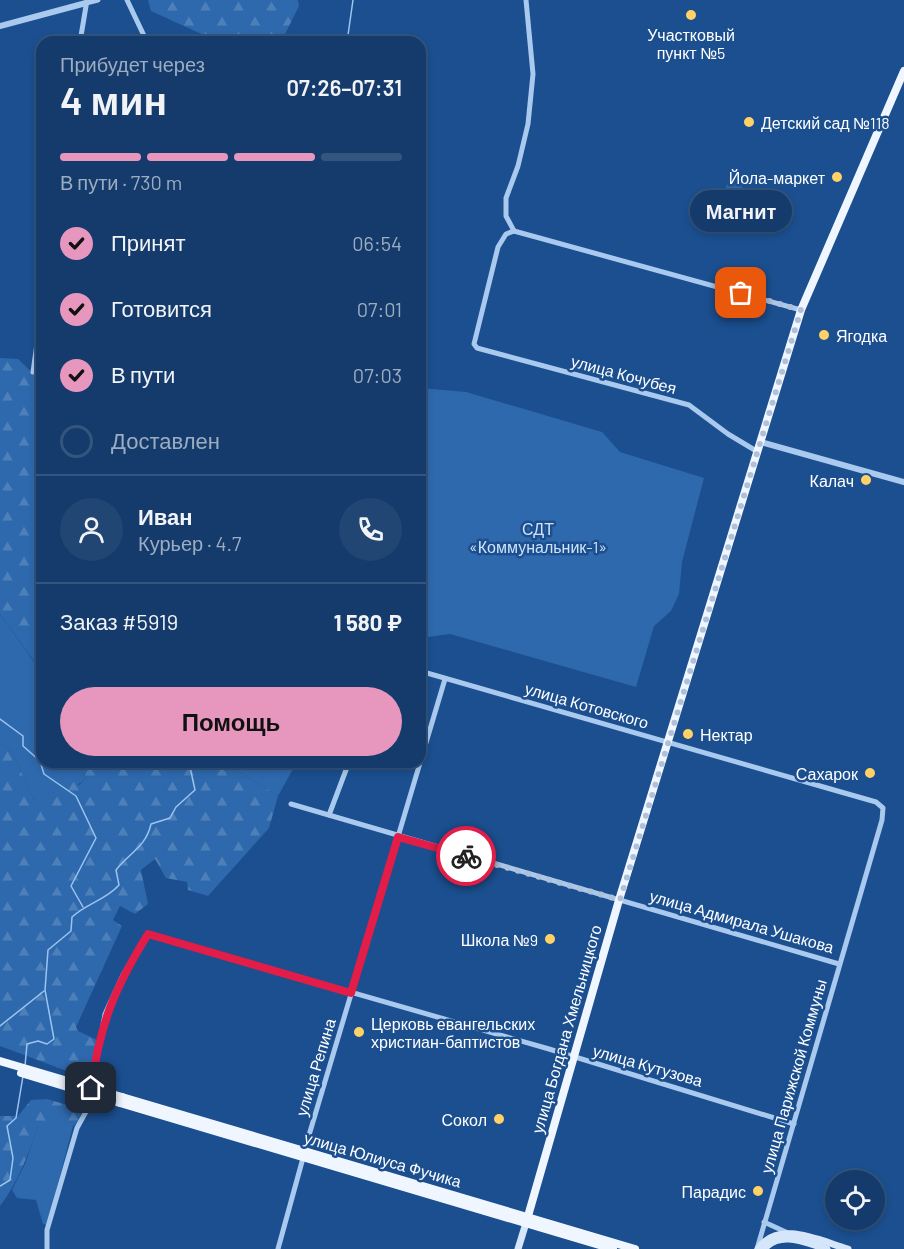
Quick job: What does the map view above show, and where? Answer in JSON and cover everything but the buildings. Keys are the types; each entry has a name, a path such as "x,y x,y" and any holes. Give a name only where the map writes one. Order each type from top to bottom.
{"main road":[{"name":"улица Богдана Хмельницкого","path":"518,1249 620,900 801,310 904,71"},
{"path":"0,1060 121,1100"},
{"path":"0,1066 121,1100"},
{"name":"улица Юлиуса Фучика","path":"121,1100 526,1220 635,1249"},
{"name":"улица Юлиуса Фучика","path":"526,1220 613,1249"},
{"path":"758,1249 771,1236 788,1233 848,1249"},
{"path":"764,1249 772,1242 783,1239 827,1249"}],"street":[{"path":"0,26 98,0"},
{"path":"127,0 144,36"},
{"path":"526,0 533,83 528,124 518,166 506,198 506,216 514,231 801,310"},
{"path":"81,36 86,2"},
{"name":"улица Кочубея","path":"514,231 506,234 498,247 474,344 477,348 689,405 728,434 758,452"},
{"path":"33,372 36,351"},
{"path":"761,442 904,482"},
{"name":"улица Котовского","path":"426,673 876,802 883,808"},
{"name":"улица Репина","path":"426,743 445,679"},
{"path":"329,815 347,768"},
{"name":"улица Репина","path":"278,1249 419,768"},
{"name":"улица Адмирала Ушакова","path":"291,804 839,964"},
{"name":"улица Парижской Коммуны","path":"758,1249 882,820 883,808"},
{"name":"улица Кутузова","path":"47,1249 50,1222 77,1128 88,1108 105,1014 123,975 148,934 573,1057 794,1124"},
{"path":"764,1222 788,1233"}],"green space":[{"path":"148,0 298,0 299,6 284,36 206,36 151,11"},
{"path":"733,178 741,182 742,188 733,208 728,210 719,202 729,181"},
{"path":"0,358 18,359 36,376 36,664 0,614"},
{"name":"СДТ «Коммунальник-1»","path":"426,389 466,392 602,432 620,452 704,478 682,562 679,594 671,611 654,626 636,687 450,634 426,637"},
{"path":"0,614 36,665 36,768 80,768 86,778 68,789 34,800 11,750 0,743"},
{"path":"0,743 11,750 34,800 45,793 54,793 55,781 61,777 79,785 86,778 80,768 236,768 278,796 269,828 208,896 188,890 187,882 166,878 155,859 141,870 148,904 135,914 120,906 113,920 122,926 76,1027 78,1031 97,1040 91,1080 0,1046"},
{"path":"236,768 294,768 278,796"},
{"path":"47,1099 81,1109 80,1122 73,1126 38,1126 18,1177 0,1206 0,1116 18,1116 31,1100"},
{"path":"38,1126 73,1126 47,1225 43,1224 36,1200 17,1198 12,1190 25,1164"}],"waterway":[{"path":"348,36 353,0"},
{"path":"0,719 23,736 23,746 36,757"},
{"path":"42,768 44,774 76,796 96,838 71,886 83,907"},
{"path":"25,1066 27,1044 38,1041 47,1044 54,1039 45,990 48,950 71,931 72,917 119,885 116,870 141,844 151,824 170,818 176,807 195,790 190,768"},
{"path":"0,1026 44,991"},
{"path":"0,1186 10,1180 13,1158 7,1126 16,1118 23,1076"}],"way so far":[{"path":"466,856 620,900 801,310 741,293"}],"place":[{"name":"Участковый пункт №5","path":"691,15"},
{"name":"Детский сад №118","path":"749,122"},
{"name":"Йола-маркет","path":"837,177"},
{"name":"Магнит","path":"741,293"},
{"name":"Ягодка","path":"824,335"},
{"name":"Калач","path":"866,480"},
{"name":"Нектар","path":"688,734"},
{"name":"Сахарок","path":"870,773"},
{"name":"Школа №9","path":"550,939"},
{"name":"Церковь евангельских христиан-баптистов","path":"359,1032"},
{"name":"Сокол","path":"499,1119"},
{"name":"Парадис","path":"758,1191"}],"route":[{"path":"91,1088 105,1014 123,975 148,934 351,993 398,837 466,856"}]}
